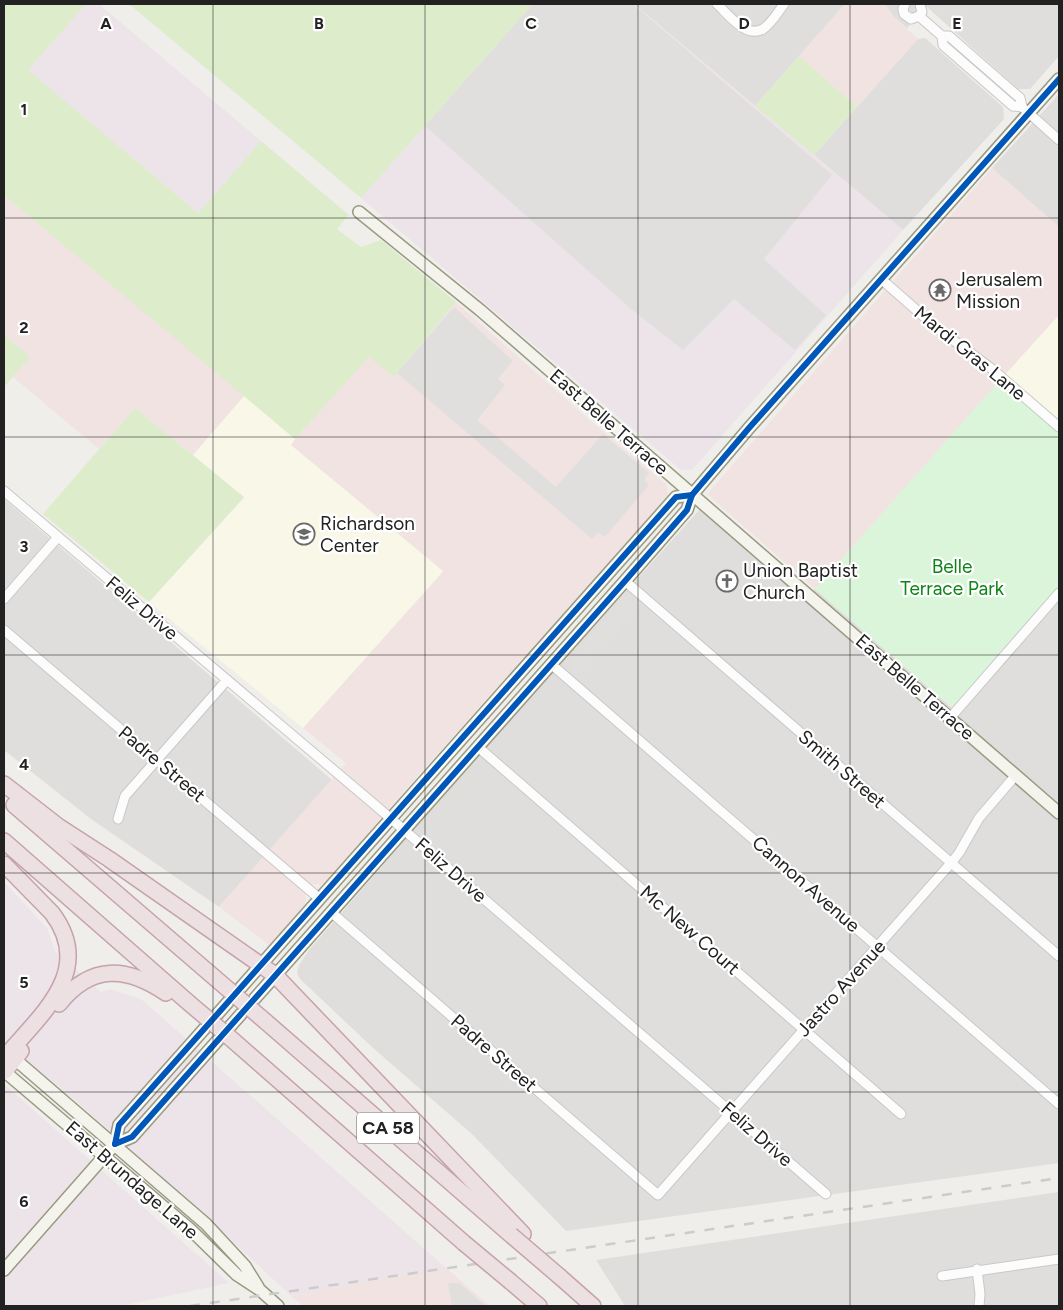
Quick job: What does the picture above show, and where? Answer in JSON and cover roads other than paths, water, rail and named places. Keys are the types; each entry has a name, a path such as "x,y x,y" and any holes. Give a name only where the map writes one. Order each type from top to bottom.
{"highway":[{"path":"4,784 58,826 110,859 275,975 517,1235 559,1276 594,1306"},
{"name":"CA 58","path":"4,796 517,1235"},
{"path":"4,841 188,1005"},
{"path":"4,864 58,921 67,941 68,953 66,975 56,996 6,1060"},
{"path":"6,1060 65,996 78,985 94,977 117,973 140,977 188,1005"},
{"name":"CA 58","path":"188,1005 228,1036 464,1243 539,1306"}],"street":[{"path":"717,4 744,28 757,32 764,28 784,4"},
{"path":"905,4 903,12 911,19 919,16 922,12 920,4"},
{"path":"919,16 942,36 949,36 1020,98 1025,110 1059,140"},
{"path":"4,1270 115,1144 132,1137 625,582 687,510 692,495 749,428 881,279 1025,110 1059,79"},
{"name":"East Belle Terrace","path":"360,212 480,310 1059,813"},
{"name":"Mardi Gras Lane","path":"881,279 937,328 992,369 1059,427"},
{"name":"Feliz Drive","path":"4,491 392,819 826,1194"},
{"path":"115,1144 119,1125 562,628 676,497 692,495"},
{"path":"4,599 58,537"},
{"name":"Smith Street","path":"625,582 1059,956"},
{"path":"950,718 1059,593"},
{"path":"524,695 560,641 562,628"},
{"name":"Padre Street","path":"4,630 320,899"},
{"name":"Cannon Avenue","path":"551,664 1057,1098"},
{"path":"118,819 125,796 227,680"},
{"name":"Mc New Court","path":"478,747 901,1114"},
{"name":"Jastro Avenue","path":"658,1195 952,864 979,818 1016,775"},
{"name":"Padre Street","path":"330,912 658,1195"},
{"name":"East Brundage Lane","path":"6,1060 115,1144 206,1224 245,1266 260,1290"},
{"name":"East Brundage Lane","path":"6,1060 105,1156 191,1230 237,1275 260,1290 278,1306"},
{"path":"942,1276 977,1269 1059,1258"},
{"path":"977,1269 980,1294 979,1306"}],"railway":[{"path":"190,1306 1059,1178"}],"place":[{"name":"Jerusalem Mission","path":"940,290"},
{"name":"Richardson Center","path":"304,534"},
{"name":"Union Baptist Church","path":"727,581"}],"park label":[{"name":"Belle Terrace Park","path":"952,577"}]}
